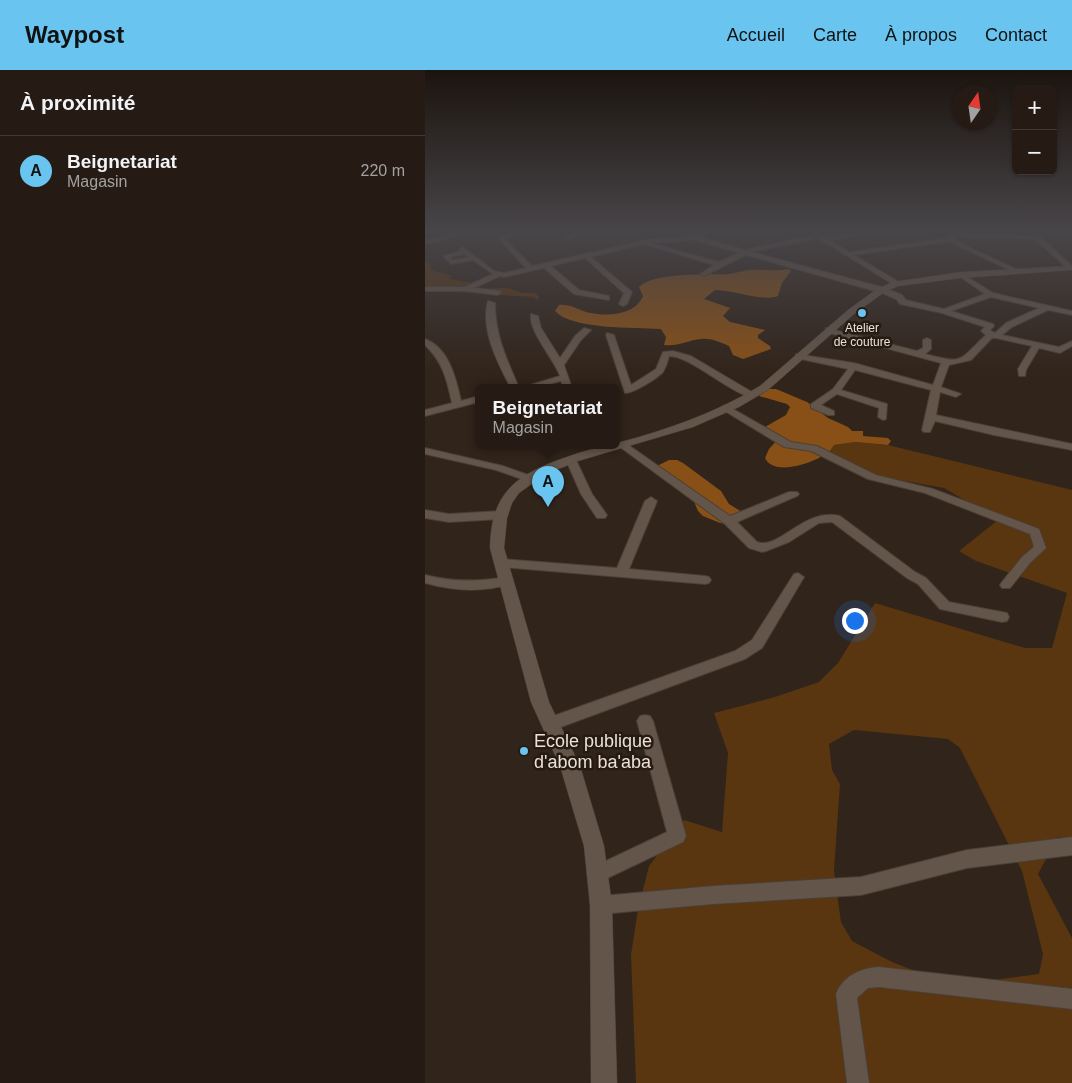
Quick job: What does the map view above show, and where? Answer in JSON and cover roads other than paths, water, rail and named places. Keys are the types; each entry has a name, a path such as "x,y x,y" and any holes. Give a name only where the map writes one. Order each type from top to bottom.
{"street":[{"path":"466,289 490,278"},
{"path":"561,278 577,292 606,298"},
{"path":"611,278 627,292 628,295 623,304"},
{"path":"848,278 886,288 942,278"},
{"path":"875,278 903,302 944,311 990,326 985,331 995,336 1060,350 1072,355"},
{"path":"966,278 991,295 1072,313"},
{"path":"620,445 697,422 752,396 851,312 886,288"},
{"path":"427,289 466,289 497,293"},
{"path":"1027,302 1033,293"},
{"path":"944,311 991,295"},
{"path":"491,303 492,334 501,360 513,384"},
{"path":"829,330 946,362 965,362 972,357 988,337 995,336 1009,325 1049,308"},
{"path":"534,316 537,328 559,365 567,384"},
{"path":"559,365 578,338 587,330"},
{"path":"610,335 628,391 656,374 660,370 666,354 672,354 688,359 719,379 752,396"},
{"path":"918,354 927,349 927,340"},
{"path":"425,341 441,354 451,371 457,404"},
{"path":"1060,350 1072,343"},
{"path":"1022,374 1022,369 1027,365 1036,346"},
{"path":"799,356 854,366 956,394"},
{"path":"927,430 936,389 946,362"},
{"path":"831,413 814,406 836,391 854,366"},
{"path":"541,384 564,378"},
{"path":"836,391 884,406 883,417"},
{"path":"425,412 475,400"},
{"path":"726,408 788,445 813,448 872,477 929,491 1035,532 1040,548 1026,560 1006,585"},
{"path":"931,417 994,432 1072,447"},
{"path":"624,445 729,521 753,545 762,548 785,539 813,520 829,517 836,519 911,575 922,581 945,606 1002,617"},
{"path":"593,449 530,479 513,490 506,500 501,515 497,530 497,548 540,702 569,766 594,846 601,905 604,1083"},
{"path":"425,451 492,467 530,479"},
{"path":"571,460 587,494 601,515"},
{"path":"729,521 793,494"},
{"path":"622,572 651,501"},
{"path":"425,514 449,518 501,515"},
{"path":"501,563 705,580"},
{"path":"550,724 740,655 757,644 763,636 798,577"},
{"path":"425,579 453,586 470,587 478,587 506,580"},
{"path":"597,874 677,836 645,721"},
{"path":"601,905 713,895 861,886 967,859 1072,846"},
{"path":"858,1083 845,994 864,978 879,977 1072,999"}],"place":[{"name":"Atelier de couture","path":"862,313"},
{"name":"Beignetariat","path":"548,507"},
{"name":"Ecole publique d'abom ba'aba","path":"524,751"}]}
